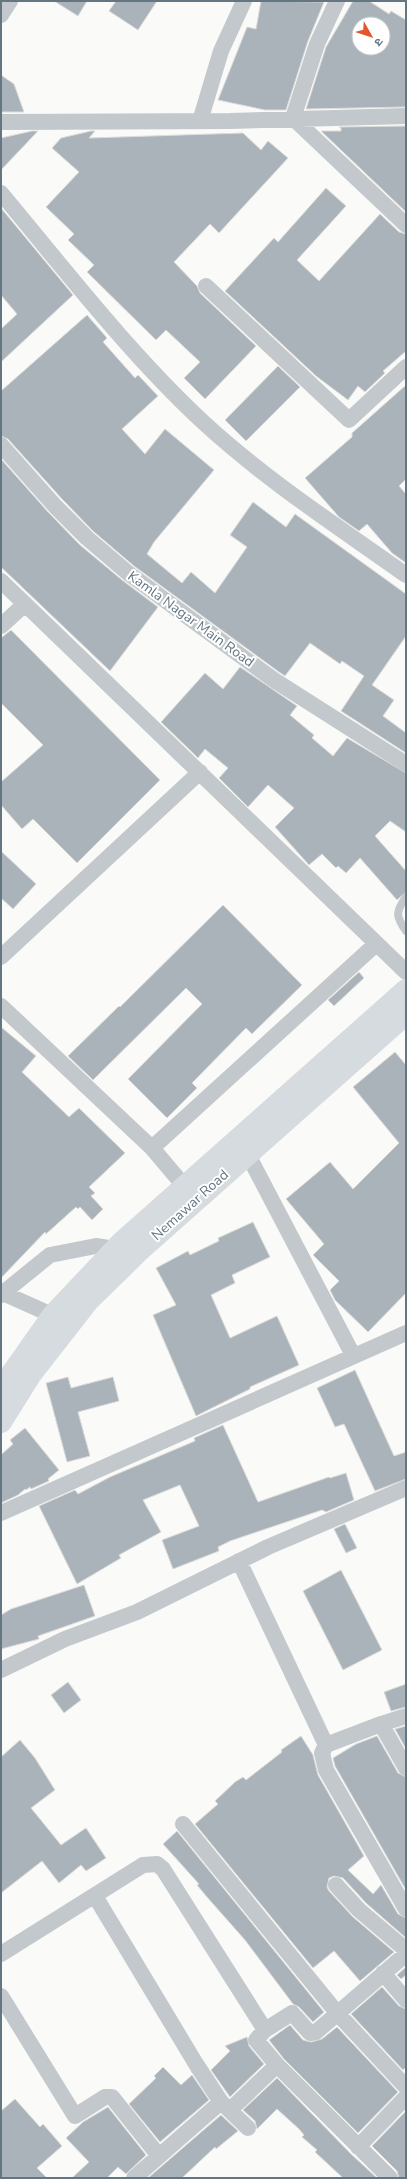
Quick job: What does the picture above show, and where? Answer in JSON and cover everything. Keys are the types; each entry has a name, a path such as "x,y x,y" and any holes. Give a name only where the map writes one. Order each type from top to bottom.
{"highway":[{"name":"Nemawar Road","path":"1,1389 62,1319 88,1301 122,1255 191,1193 406,990"},
{"name":"Nemawar Road","path":"191,1193 247,1153 406,1014"},
{"name":"Nemawar Road","path":"1,1422 31,1374 62,1319"}],"street":[{"path":"1,15 10,1"},
{"path":"200,121 221,51 244,1"},
{"path":"293,118 317,44 337,1"},
{"path":"1,122 200,121 406,116"},
{"path":"293,118 406,225"},
{"path":"1,193 130,349 203,422 256,468 406,576"},
{"path":"206,286 349,420 406,367"},
{"name":"Kamla Nagar Main Road","path":"1,445 55,506 87,538 128,573 274,680 406,764"},
{"path":"1,581 406,972"},
{"path":"1,626 25,604"},
{"path":"1,957 200,772"},
{"path":"152,1148 376,944"},
{"path":"1,1006 152,1148 191,1193"},
{"path":"247,1153 353,1355"},
{"path":"62,1319 2,1293 50,1255 96,1246 122,1255"},
{"path":"1,1513 353,1355 406,1333"},
{"path":"1,1670 65,1639 137,1612 239,1561 406,1488"},
{"path":"239,1561 326,1745"},
{"path":"406,1716 326,1745 322,1753 326,1770 406,1909"},
{"path":"381,1724 406,1768"},
{"path":"183,1824 338,2014 406,2087"},
{"path":"1,1954 143,1865 152,1863 163,1868 265,2030"},
{"path":"336,1885 359,1910 406,1950"},
{"path":"95,1896 196,2064 226,2106 248,2128"},
{"path":"390,2178 277,2065 256,2040 265,2030 292,2013 310,2033 316,2032 406,1954"},
{"path":"383,1973 406,2000"},
{"path":"1,1996 74,2116 105,2097 112,2097 159,2156"},
{"path":"134,2178 159,2156 226,2106 277,2065"},
{"path":"358,2147 406,2097"}],"lane":[{"path":"406,897 399,906 398,919 406,931"}],"building":[{"path":"54,1 87,1 78,16"},
{"path":"116,1 157,1 138,30 109,11"},
{"path":"261,1 324,2 308,41 286,110 265,110 218,100 247,27 256,29"},
{"path":"353,1 369,1 389,14 391,11 406,20 406,107 306,109 326,47"},
{"path":"1,75 14,84 24,112 1,112"},
{"path":"406,126 406,212 321,131 341,131 341,128 339,127"},
{"path":"38,131 1,170 1,138"},
{"path":"95,131 89,138 243,133 261,150 268,141 288,158 219,233 210,224 174,262 197,286 200,293 256,346 205,399 184,378 200,362 166,330 156,340 87,272 94,265 68,240 74,234 46,207 79,172 52,148 61,138"},
{"path":"326,188 346,206 297,260 319,281 380,214 399,232 406,234 406,351 383,371 385,373 365,392 358,386 348,400 316,376 225,291 274,238 278,242"},
{"path":"1,208 73,295 1,362 1,329 17,314 1,295"},
{"path":"87,315 107,338 103,342 135,378 138,375 158,396 122,429 145,454 165,429 214,470 154,542 147,554 182,583 191,572 215,593 247,547 230,535 253,502 286,527 295,514 406,594 406,636 372,685 394,700 383,716 406,733 406,753 341,711 364,676 342,661 340,664 310,643 285,676 134,566 93,531 8,439 1,436 1,391"},
{"path":"278,366 300,387 246,441 225,420"},
{"path":"406,385 406,479 399,486 406,494 406,563 392,553 367,524 359,531 339,517 305,478 352,437 352,433"},
{"path":"1,459 48,512 80,545 122,580 158,607 110,671 1,567"},
{"path":"11,630 160,780 77,863 33,819 22,829 1,805 1,782 43,745 1,703 1,638"},
{"path":"240,667 297,706 290,715 314,735 312,738 333,756 347,738 406,773 406,832 390,821 375,836 406,871 406,892 397,900 360,858 346,873 338,866 336,868 322,854 309,865 275,827 294,808 268,785 248,807 219,778 228,768 205,749 198,758 161,722 205,673 223,689"},
{"path":"1,851 36,884 13,909 1,898"},
{"path":"223,905 302,985 252,1034 246,1028 192,1083 197,1088 167,1118 128,1079 202,1004 186,988 93,1080 68,1056"},
{"path":"359,972 364,978 334,1006 328,1000"},
{"path":"1,1027 36,1056 22,1072 69,1117 79,1108 125,1153 89,1187 95,1193 91,1196 103,1209 92,1220 80,1207 78,1209 76,1207 46,1234 45,1232 1,1278"},
{"path":"395,1052 406,1065 406,1293 368,1332 335,1300 330,1290 339,1281 313,1255 324,1244 286,1199 330,1162 353,1189 399,1143 353,1087"},
{"path":"253,1222 270,1257 232,1275 235,1283 211,1295 230,1338 277,1316 299,1365 250,1387 250,1389 196,1416 153,1315 176,1305 156,1268 188,1251 190,1255 219,1241 218,1238"},
{"path":"355,1370 394,1456 406,1452 406,1479 375,1491 344,1424 335,1427 317,1388"},
{"path":"68,1377 71,1388 113,1377 119,1401 78,1412 90,1456 67,1462 46,1383"},
{"path":"223,1425 258,1502 329,1477 330,1478 346,1473 354,1500 326,1512 322,1510 230,1541 218,1547 219,1551 173,1569 162,1540 199,1526 180,1485 143,1500 161,1532 119,1555 121,1558 77,1584 39,1506 75,1490 78,1494 110,1477 195,1441 194,1438"},
{"path":"25,1428 59,1470 48,1479 49,1481 31,1489 30,1487 26,1490 25,1489 18,1495 1,1503 1,1455 13,1444 10,1440"},
{"path":"345,1524 357,1548 346,1553 334,1529"},
{"path":"341,1570 382,1650 343,1670 303,1591"},
{"path":"84,1585 95,1616 38,1636 39,1639 1,1649 1,1615 11,1609"},
{"path":"68,1682 81,1700 64,1713 51,1695"},
{"path":"406,1684 406,1707 391,1711 384,1692"},
{"path":"406,1726 406,1749 395,1729"},
{"path":"301,1736 313,1755 318,1775 364,1856 348,1870 373,1894 381,1885 398,1914 406,1918 406,1938 366,1903 343,1878 334,1876 329,1878 327,1887 329,1891 353,1917 394,1952 360,1981 334,1951 313,1968 195,1824 218,1804 215,1801 235,1782 243,1777 246,1780 282,1752 281,1750"},
{"path":"377,1736 398,1773 406,1777 406,1890 335,1766 333,1758 356,1744"},
{"path":"20,1740 35,1758 55,1790 31,1808 61,1845 86,1828 106,1858 86,1871 81,1865 59,1883 42,1861 1,1893 1,1757"},
{"path":"177,1831 324,2012 313,2022 299,2007 293,2004 245,1940 197,1885 199,1884 163,1844"},
{"path":"406,1967 406,1975 401,1979 397,1975"},
{"path":"382,1987 399,2006 406,2009 406,2067 403,2070 351,2014"},
{"path":"290,2025 303,2040 311,2042 322,2039 337,2027 398,2092 358,2133 284,2059 269,2040"},
{"path":"247,2037 249,2046 264,2064 230,2097 211,2070 230,2051 225,2046"},
{"path":"163,2067 181,2085 192,2075 209,2100 160,2142 129,2104 156,2078 154,2076"},
{"path":"277,2078 351,2154 377,2178 343,2178 315,2152 317,2150 302,2137 304,2135 299,2129 277,2109 257,2129 255,2121 243,2110"},
{"path":"15,2099 40,2127 43,2124 62,2146 37,2168 47,2178 1,2178 1,2111"},
{"path":"108,2107 146,2155 126,2174 118,2167 107,2178 72,2178 89,2162 66,2138 83,2122"},
{"path":"406,2111 406,2178 399,2178 397,2171 372,2146"},
{"path":"221,2115 238,2131 216,2149 215,2147 182,2178 148,2178"}]}
